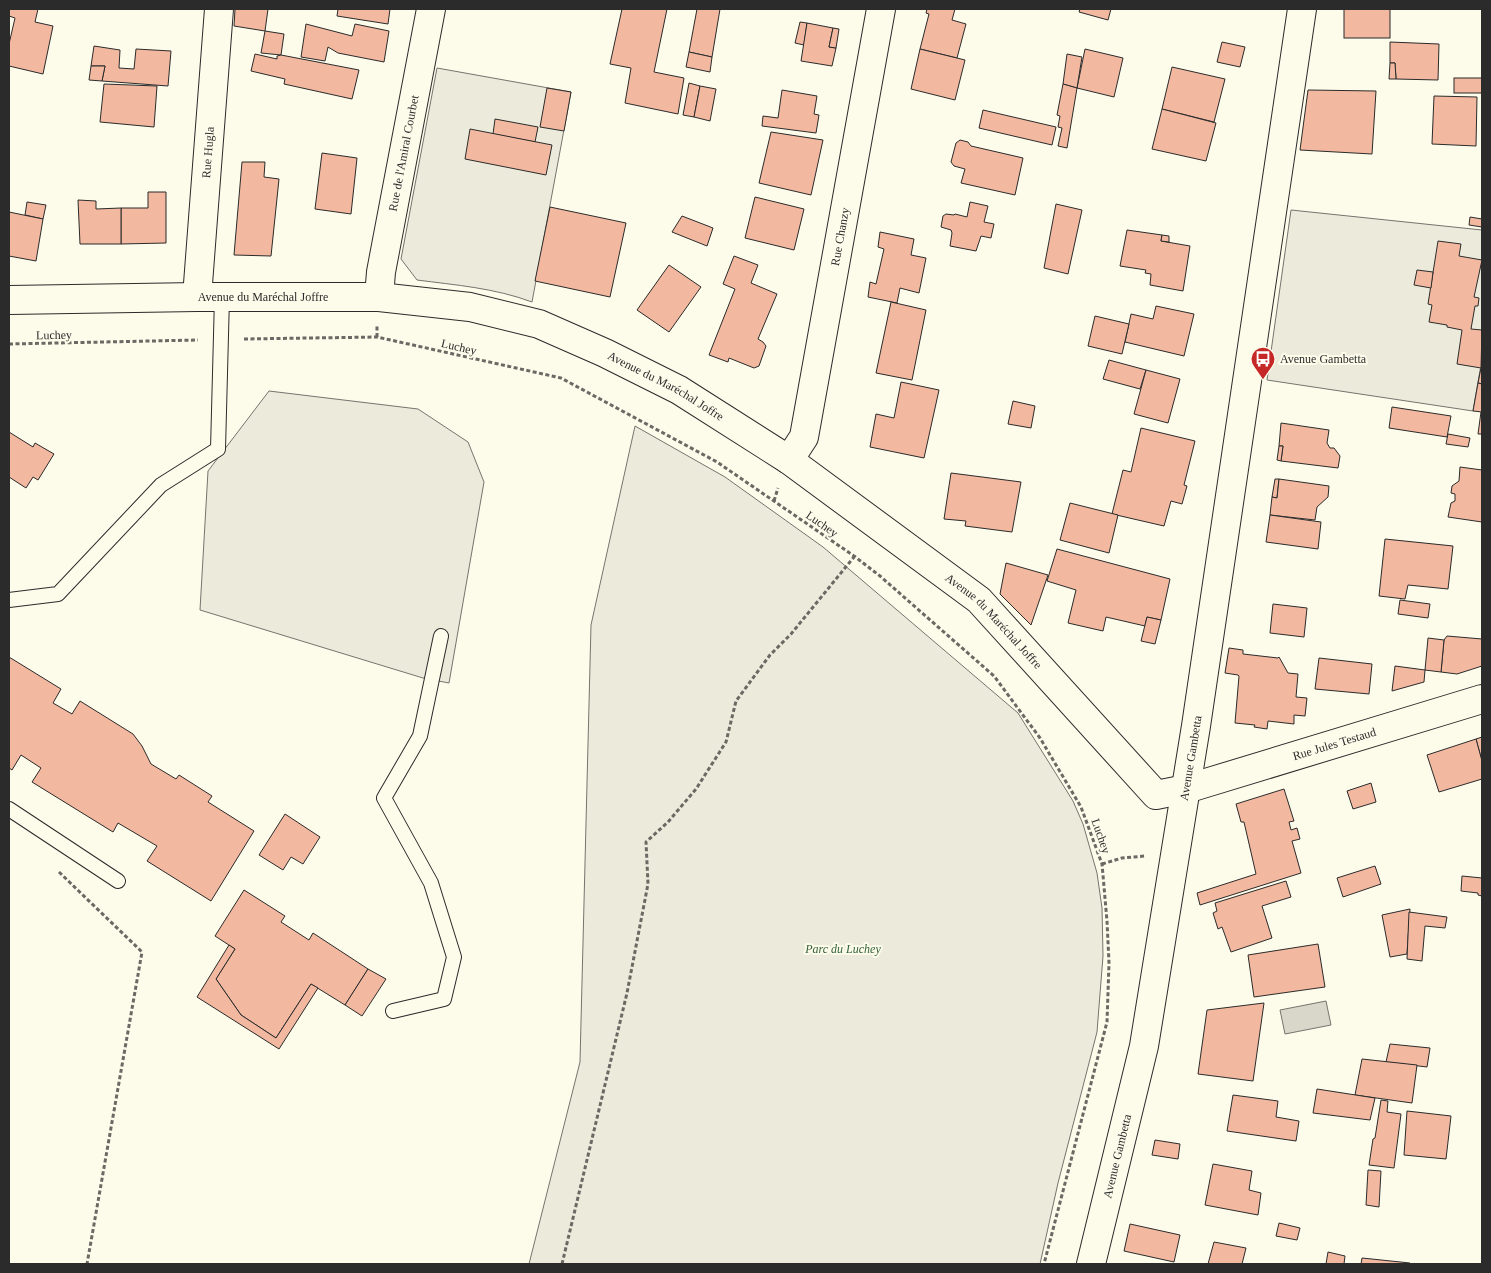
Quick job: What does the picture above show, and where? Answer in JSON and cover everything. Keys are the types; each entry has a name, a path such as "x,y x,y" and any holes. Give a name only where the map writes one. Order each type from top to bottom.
{"street":[{"name":"Rue Hugla","path":"209,297 219,9"},
{"name":"Rue de l'Amiral Courbet","path":"379,297 381,272 431,9"},
{"name":"Rue Chanzy","path":"789,460 804,437 881,9"},
{"name":"Avenue Gambetta","path":"1091,1264 1144,1046 1186,788 1302,9"},
{"name":"Avenue du Maréchal Joffre","path":"9,300 379,297 470,307 539,324 605,352 679,390 789,460 979,600 1156,795 1186,788"},
{"name":"Rue Jules Testaud","path":"1186,788 1482,699"}],"lane":[{"path":"9,600 58,594 161,485 218,449 221,339 209,297"},
{"path":"393,1011 444,998 454,957 431,883 384,798 420,736 441,636"},
{"path":"9,809 118,881"}],"path":[{"name":"Luchey","path":"9,344 377,337 561,378 717,462 854,556 880,576 994,676 1040,738 1081,807 1102,864 1109,963 1107,1022 1044,1264"},
{"path":"562,1264 627,993 648,884 646,842 668,822 696,789 726,742 736,701 770,655 798,627 854,556"},
{"path":"1102,864 1122,858 1156,854 1174,857"},
{"path":"58,871 142,952 87,1264"}],"green space":[{"path":"437,68 571,92 532,302 489,290 417,280 401,259"},
{"path":"1291,210 1482,230 1482,359 1473,411 1267,380"},
{"name":"Parc du Luchey","path":"635,426 725,477 823,547 1018,713 1073,801 1083,824 1097,873 1102,908 1103,956 1097,1032 1058,1183 1040,1264 529,1264 580,1062 591,625"}],"shaded area":[{"path":"269,391 418,409 468,442 484,482 449,683 423,678 200,610 208,471"},
{"path":"1326,1001 1331,1025 1285,1034 1280,1010"}],"building":[{"path":"9,9 38,9 35,22 53,26 43,74 9,66 9,44 15,18 9,16"},
{"path":"235,9 268,9 265,31 234,26"},
{"path":"338,9 390,9 388,24 337,16"},
{"path":"622,9 667,9 654,72 684,78 678,114 625,103 631,68 610,64"},
{"path":"697,9 720,9 712,57 689,52"},
{"path":"927,9 955,9 952,20 966,24 957,58 920,49 929,14 926,13"},
{"path":"1080,9 1111,9 1108,20 1079,12"},
{"path":"1344,9 1390,9 1390,38 1344,38"},
{"path":"800,22 807,23 804,45 795,43"},
{"path":"807,23 833,28 829,47 836,48 832,66 801,61"},
{"path":"306,24 352,36 355,24 389,31 384,62 338,53 328,47 325,61 301,57"},
{"path":"833,28 839,29 836,48 829,47"},
{"path":"265,31 284,34 281,55 261,53"},
{"path":"1222,42 1245,47 1240,67 1217,62"},
{"path":"1390,42 1439,44 1438,80 1396,79 1395,63 1390,63"},
{"path":"94,46 120,50 119,68 134,69 136,49 171,51 168,86 102,81 105,66 91,66"},
{"path":"920,49 965,60 955,100 911,89"},
{"path":"1085,49 1123,58 1114,97 1077,88"},
{"path":"689,52 712,57 710,72 686,67"},
{"path":"255,54 277,59 277,56 281,55 359,70 352,99 284,84 285,79 251,71"},
{"path":"1067,54 1082,57 1077,88 1063,84"},
{"path":"1390,63 1395,63 1396,79 1389,79"},
{"path":"91,66 105,66 102,81 89,80"},
{"path":"1172,67 1225,79 1214,122 1162,109"},
{"path":"1454,78 1482,78 1482,93 1454,93"},
{"path":"689,83 700,86 694,117 683,115"},
{"path":"104,84 157,86 154,127 100,122"},
{"path":"1063,84 1077,88 1067,148 1058,146 1062,128 1058,127 1060,116 1057,115"},
{"path":"700,86 716,89 710,121 694,117"},
{"path":"547,88 571,92 564,131 540,127"},
{"path":"782,90 817,96 814,114 819,115 816,133 762,126 763,116 778,118"},
{"path":"1308,90 1376,91 1372,154 1300,150"},
{"path":"1434,96 1477,97 1476,146 1432,144"},
{"path":"1162,109 1216,123 1206,161 1152,149"},
{"path":"983,110 1056,127 1052,145 979,128"},
{"path":"495,119 538,127 535,142 493,134"},
{"path":"470,129 552,145 546,175 465,159"},
{"path":"771,132 823,140 811,195 759,183"},
{"path":"960,140 968,142 971,146 1023,158 1015,195 961,183 965,169 954,166 951,162 956,143"},
{"path":"322,153 357,158 351,214 315,209"},
{"path":"242,162 265,162 264,177 279,179 271,256 234,255"},
{"path":"148,192 166,192 166,243 121,244 121,208 148,208"},
{"path":"755,197 804,209 794,250 745,238"},
{"path":"78,200 96,201 96,209 121,208 121,244 80,244"},
{"path":"27,202 46,205 43,219 25,215"},
{"path":"970,202 988,206 984,222 994,224 991,238 981,236 976,251 950,246 951,230 941,227 943,216 946,214 967,217"},
{"path":"1056,204 1082,210 1068,274 1044,268"},
{"path":"550,207 626,223 610,297 535,281"},
{"path":"9,212 43,219 36,261 9,256"},
{"path":"682,216 713,228 707,246 672,232"},
{"path":"1470,217 1482,219 1482,227 1469,225"},
{"path":"1127,230 1162,235 1161,241 1190,246 1183,291 1150,285 1151,274 1145,273 1146,270 1120,266"},
{"path":"880,232 914,239 911,255 926,258 919,293 900,288 897,303 868,297 870,282 876,284 884,249 878,247"},
{"path":"1162,235 1169,236 1169,242 1161,241"},
{"path":"1438,241 1461,244 1459,256 1482,260 1474,297 1479,298 1478,306 1475,306 1471,329 1482,330 1481,368 1457,364 1462,330 1429,322 1432,305 1428,304"},
{"path":"734,256 758,265 751,283 777,294 758,339 766,346 759,366 754,368 729,358 728,362 709,355 735,289 723,284"},
{"path":"669,265 701,287 669,332 637,310"},
{"path":"1417,270 1433,272 1431,288 1414,285"},
{"path":"891,302 926,310 912,380 876,373"},
{"path":"1156,306 1194,314 1184,356 1125,342 1131,314 1153,319"},
{"path":"1095,316 1129,324 1122,354 1088,346"},
{"path":"1109,360 1146,370 1140,389 1103,379"},
{"path":"1482,368 1482,384 1478,383"},
{"path":"1146,370 1180,379 1168,423 1134,414"},
{"path":"901,382 939,390 924,458 870,447 876,414 894,418"},
{"path":"1478,383 1482,384 1482,412 1473,411"},
{"path":"1013,401 1035,406 1031,428 1008,424"},
{"path":"1392,407 1451,416 1447,437 1389,428"},
{"path":"1481,412 1482,434 1478,434"},
{"path":"1281,423 1329,430 1327,443 1340,456 1338,468 1281,461 1283,446 1279,446"},
{"path":"1141,428 1195,441 1184,485 1187,486 1182,504 1171,501 1164,526 1112,514 1123,470 1131,472"},
{"path":"9,432 33,447 35,443 54,454 38,480 33,477 26,488 9,477"},
{"path":"1448,434 1470,438 1468,447 1446,444"},
{"path":"1279,446 1283,446 1281,461 1277,460"},
{"path":"1460,467 1482,470 1482,522 1448,517 1451,503 1455,501 1455,494 1451,493 1452,486 1459,481"},
{"path":"951,473 1021,482 1012,532 965,526 966,521 944,519"},
{"path":"1275,479 1279,479 1277,498 1272,497"},
{"path":"1279,479 1329,486 1328,497 1317,507 1315,520 1270,515 1272,497 1277,498"},
{"path":"1070,503 1118,515 1109,553 1060,540"},
{"path":"1270,515 1321,522 1318,549 1266,542"},
{"path":"1385,539 1453,546 1448,589 1408,585 1405,599 1379,596"},
{"path":"1057,549 1170,579 1161,620 1147,617 1145,626 1106,617 1103,631 1068,623 1076,590 1047,581"},
{"path":"1006,563 1048,575 1031,625 1000,594"},
{"path":"1400,600 1430,604 1428,618 1398,614"},
{"path":"1273,604 1307,608 1304,637 1270,633"},
{"path":"1147,617 1161,620 1155,644 1141,641"},
{"path":"1447,636 1482,639 1482,666 1457,674 1441,672 1444,640"},
{"path":"1428,638 1444,640 1441,672 1425,670"},
{"path":"1229,648 1243,650 1243,654 1279,657 1288,673 1298,674 1296,697 1307,698 1305,716 1294,715 1294,724 1268,721 1267,729 1254,727 1255,725 1235,723 1239,676 1225,673"},
{"path":"9,657 61,689 53,703 72,714 80,701 133,734 142,746 151,764 176,779 179,775 212,796 208,802 254,831 211,901 147,861 157,846 118,823 113,832 32,782 41,768 21,755 12,770 9,768"},
{"path":"1319,658 1372,664 1369,694 1315,689"},
{"path":"1395,666 1425,670 1424,682 1392,691"},
{"path":"1482,737 1482,761 1476,739"},
{"path":"1476,739 1482,761 1482,779 1439,792 1427,755"},
{"path":"1371,783 1376,802 1353,809 1347,791"},
{"path":"1284,789 1294,821 1289,822 1291,830 1297,828 1300,839 1292,841 1301,873 1200,905 1197,893 1256,874 1244,822 1241,822 1236,804"},
{"path":"285,814 320,837 303,864 291,857 283,870 259,855"},
{"path":"1375,866 1381,884 1343,897 1337,878"},
{"path":"1462,876 1482,878 1482,896 1478,895 1478,893 1461,891"},
{"path":"1286,881 1291,897 1262,906 1272,938 1231,952 1222,927 1218,929 1213,913 1217,911 1215,903"},
{"path":"244,890 285,916 281,922 309,940 313,933 368,969 345,1005 311,984 276,1038 241,1015 216,979 235,949 215,936"},
{"path":"1410,909 1407,954 1390,957 1382,915"},
{"path":"1409,912 1447,917 1445,928 1425,926 1422,961 1407,959"},
{"path":"1318,944 1325,987 1254,997 1248,955"},
{"path":"229,945 235,949 216,979 241,1015 276,1038 311,984 318,988 279,1049 197,997"},
{"path":"368,969 386,979 362,1016 345,1005"},
{"path":"1264,1003 1253,1081 1198,1074 1207,1010"},
{"path":"1390,1044 1430,1048 1427,1067 1386,1062"},
{"path":"1362,1059 1417,1065 1412,1103 1355,1095"},
{"path":"1317,1089 1375,1098 1370,1120 1313,1113"},
{"path":"1233,1095 1278,1101 1276,1117 1299,1121 1296,1141 1227,1131"},
{"path":"1381,1100 1388,1101 1387,1112 1401,1114 1394,1168 1369,1165"},
{"path":"1407,1111 1451,1116 1446,1159 1404,1155"},
{"path":"1155,1140 1180,1144 1178,1159 1152,1155"},
{"path":"1213,1164 1252,1171 1249,1190 1261,1193 1258,1215 1205,1205"},
{"path":"1368,1170 1381,1171 1379,1207 1366,1205"},
{"path":"1279,1223 1300,1228 1297,1240 1276,1236"},
{"path":"1130,1224 1180,1235 1174,1262 1124,1251"},
{"path":"1214,1242 1246,1248 1242,1264 1208,1264"},
{"path":"1328,1252 1345,1256 1344,1264 1326,1264"},
{"path":"1362,1258 1410,1263 1410,1264 1361,1264"}],"place":[{"name":"Avenue Gambetta","path":"1263,380"}]}
